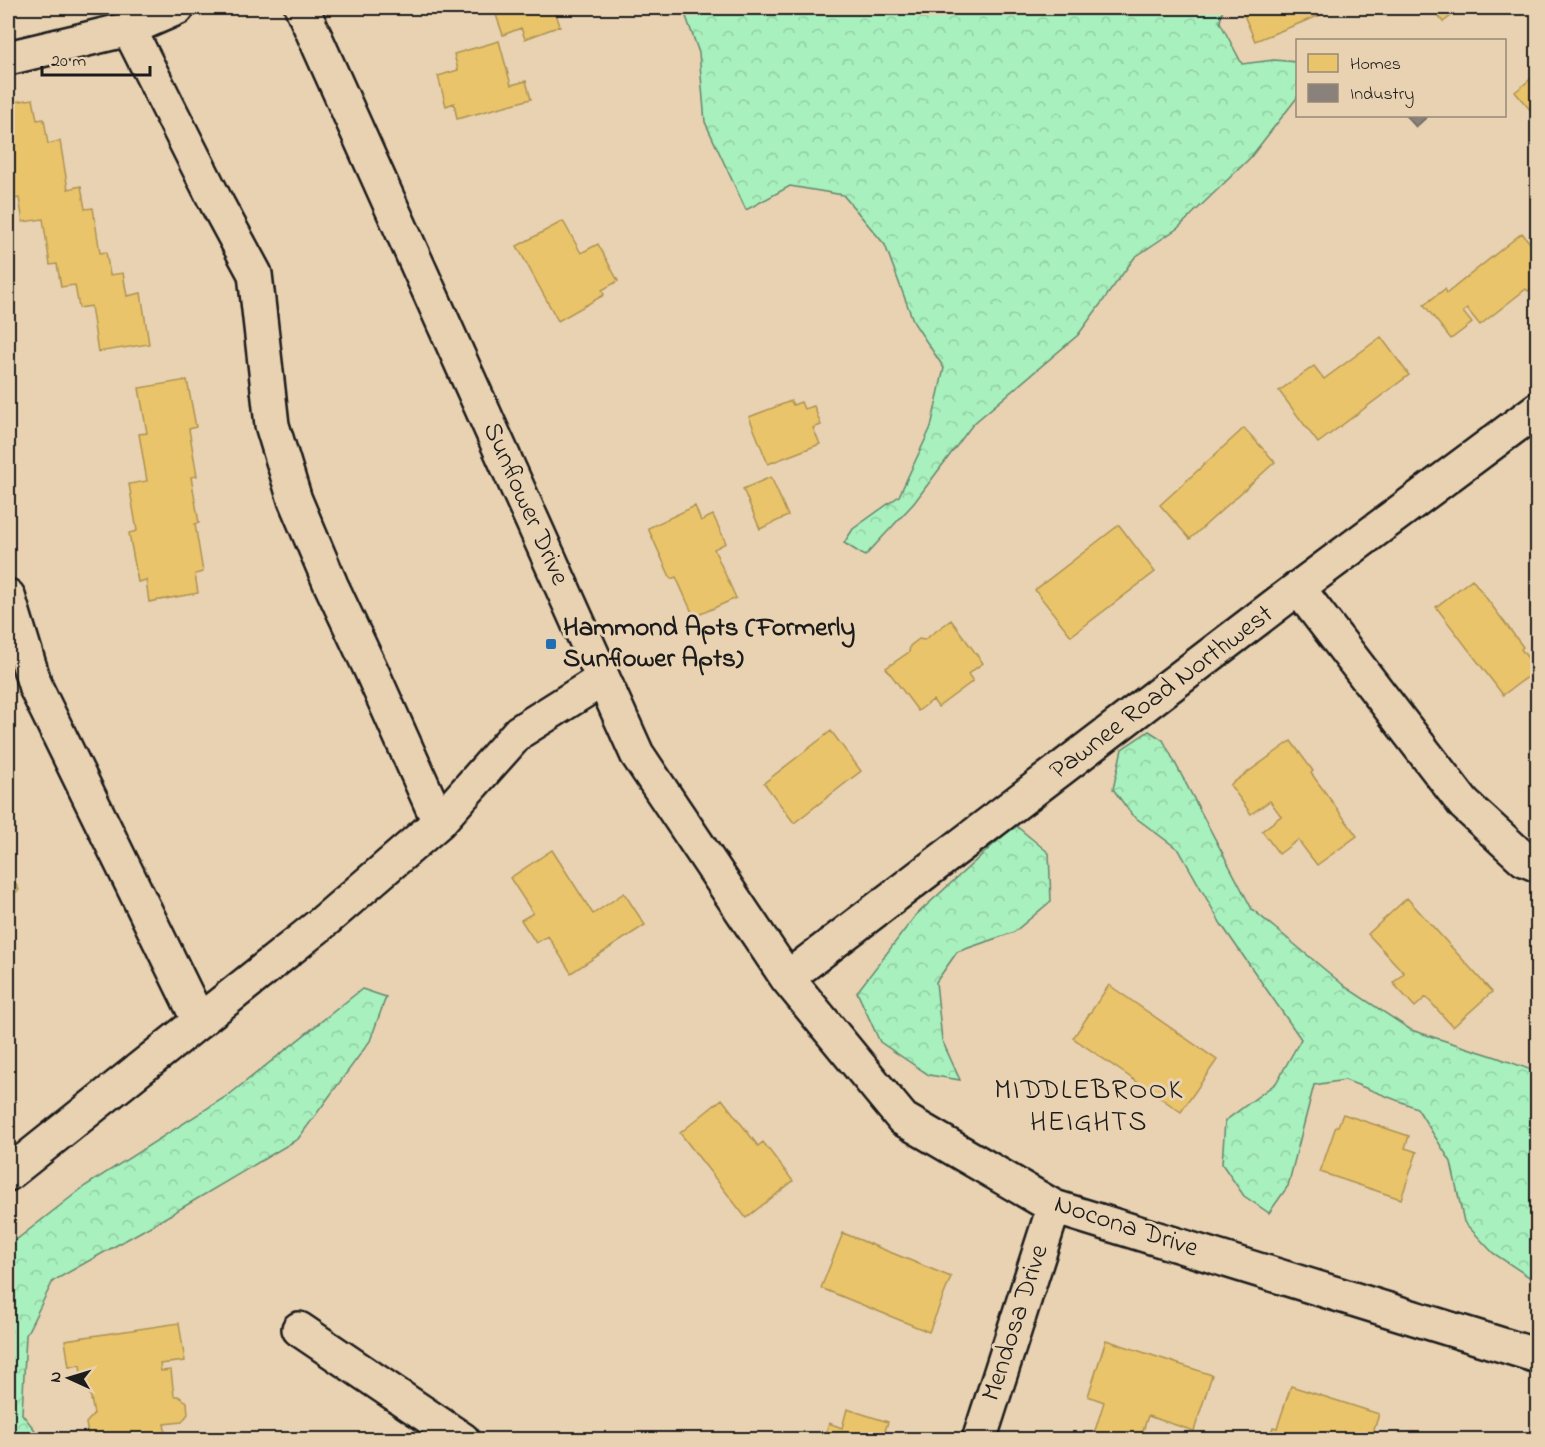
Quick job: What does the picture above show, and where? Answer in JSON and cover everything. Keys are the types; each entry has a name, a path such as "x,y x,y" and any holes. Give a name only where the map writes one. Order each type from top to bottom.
{"street":[{"path":"8,58 129,29 177,8"},
{"name":"Sunflower Drive","path":"302,8 637,754 788,978"},
{"path":"129,29 215,200 255,273 272,425 295,500 331,585 439,822"},
{"name":"Pawnee Road Northwest","path":"788,978 1298,588 1538,409"},
{"path":"1298,588 1464,804 1524,859 1538,865"},
{"path":"8,596 36,687 199,1022"},
{"path":"8,1174 321,924 439,822 519,732 603,680"},
{"name":"Nocona Drive","path":"788,978 903,1119 1054,1206 1538,1356"},
{"name":"Mendosa Drive","path":"979,1440 1054,1206"},
{"path":"299,1329 463,1440"}],"green space":[{"path":"683,8 1223,8 1220,22 1242,64 1274,60 1296,62 1296,99 1250,158 1178,228 1135,257 1078,335 973,424 914,503 865,556 844,543 853,529 899,496 931,427 944,368 914,323 885,245 843,195 790,186 746,210 705,122 699,53"},
{"path":"1149,731 1163,740 1252,909 1347,988 1411,1030 1537,1072 1537,1282 1493,1253 1464,1222 1451,1162 1417,1108 1345,1080 1314,1085 1288,1186 1269,1213 1244,1196 1222,1164 1225,1121 1276,1083 1301,1039 1221,924 1179,850 1132,815 1113,789 1122,749"},
{"path":"1015,825 1049,853 1051,901 1014,932 957,952 936,982 942,1040 960,1080 929,1075 880,1042 857,992 916,915"},
{"path":"362,989 386,997 370,1041 298,1139 53,1281 26,1335 22,1414 42,1439 8,1439 8,1250 11,1244 85,1186 230,1094"}],"building: Homes":[{"path":"507,8 554,8 560,26 525,39 521,28 503,35 495,12"},
{"path":"1241,8 1332,8 1333,10 1255,41"},
{"path":"1432,8 1462,8 1443,22"},
{"path":"499,41 511,85 526,81 531,99 457,119 454,103 446,106 438,76 458,70 454,54"},
{"path":"1533,77 1538,83 1538,108 1532,112 1515,92"},
{"path":"33,99 37,120 44,119 48,144 60,141 68,189 81,186 85,209 93,208 100,253 106,252 110,275 123,273 127,296 141,293 149,344 98,352 91,306 79,308 75,285 61,287 57,264 50,265 43,219 23,222 19,198 8,200 8,103"},
{"path":"563,221 581,253 598,244 618,281 602,290 604,295 558,321 517,246"},
{"path":"1522,233 1538,253 1538,284 1528,291 1526,289 1480,325 1467,309 1463,312 1472,323 1451,339 1424,305 1445,289 1447,293"},
{"path":"1381,337 1409,375 1318,443 1279,391 1314,366 1324,379"},
{"path":"187,380 196,427 189,429 197,476 191,477 199,523 195,524 203,572 195,574 198,593 149,602 146,580 138,582 129,533 137,531 129,484 147,481 139,434 147,433 139,388"},
{"path":"791,401 793,405 801,402 804,409 814,406 821,425 813,428 820,444 768,464 749,417"},
{"path":"1244,428 1275,462 1190,539 1160,505"},
{"path":"771,477 788,516 760,529 743,489"},
{"path":"695,506 701,521 713,515 726,543 714,549 736,598 694,617 676,577 671,579 648,528"},
{"path":"1119,525 1155,572 1071,636 1035,590"},
{"path":"1472,579 1523,647 1521,649 1537,670 1503,695 1436,607"},
{"path":"951,620 983,663 968,674 973,681 938,707 933,700 918,711 886,668 909,652 910,646 919,639 924,640"},
{"path":"831,731 861,771 794,823 764,783"},
{"path":"1291,741 1313,771 1311,773 1357,836 1317,865 1298,840 1279,854 1262,831 1281,816 1270,801 1251,814 1230,785"},
{"path":"552,850 593,914 624,893 645,925 571,973 548,936 536,943 521,920 533,913 510,878"},
{"path":"8,871 19,890 8,897"},
{"path":"1407,898 1492,992 1453,1027 1426,997 1415,1007 1393,983 1404,973 1368,934"},
{"path":"1109,985 1217,1060 1181,1112 1073,1038"},
{"path":"722,1099 758,1146 763,1142 793,1181 746,1218 680,1133"},
{"path":"1343,1114 1409,1136 1405,1148 1417,1152 1401,1199 1320,1172 1336,1126"},
{"path":"843,1233 951,1277 929,1332 821,1288"},
{"path":"179,1323 185,1361 160,1364 161,1371 171,1370 174,1396 187,1402 188,1414 182,1422 164,1424 166,1435 136,1440 131,1440 131,1437 94,1440 88,1435 86,1423 94,1414 89,1388 82,1382 80,1365 69,1367 65,1340"},
{"path":"1106,1340 1212,1375 1194,1431 1148,1416 1140,1440 1092,1440 1104,1402 1088,1396"},
{"path":"1291,1386 1379,1414 1371,1440 1269,1440 1273,1427 1277,1428"},
{"path":"847,1409 888,1422 882,1440 824,1440 829,1423 842,1428"}],"building: Industry":[{"path":"1407,117 1427,117 1416,127"}],"place":[{"name":"Hammond Apts (Formerly Sunflower Apts)","path":"551,644"}],"district":[{"name":"MIDDLEBROOK HEIGHTS","path":"1089,1107"}]}
